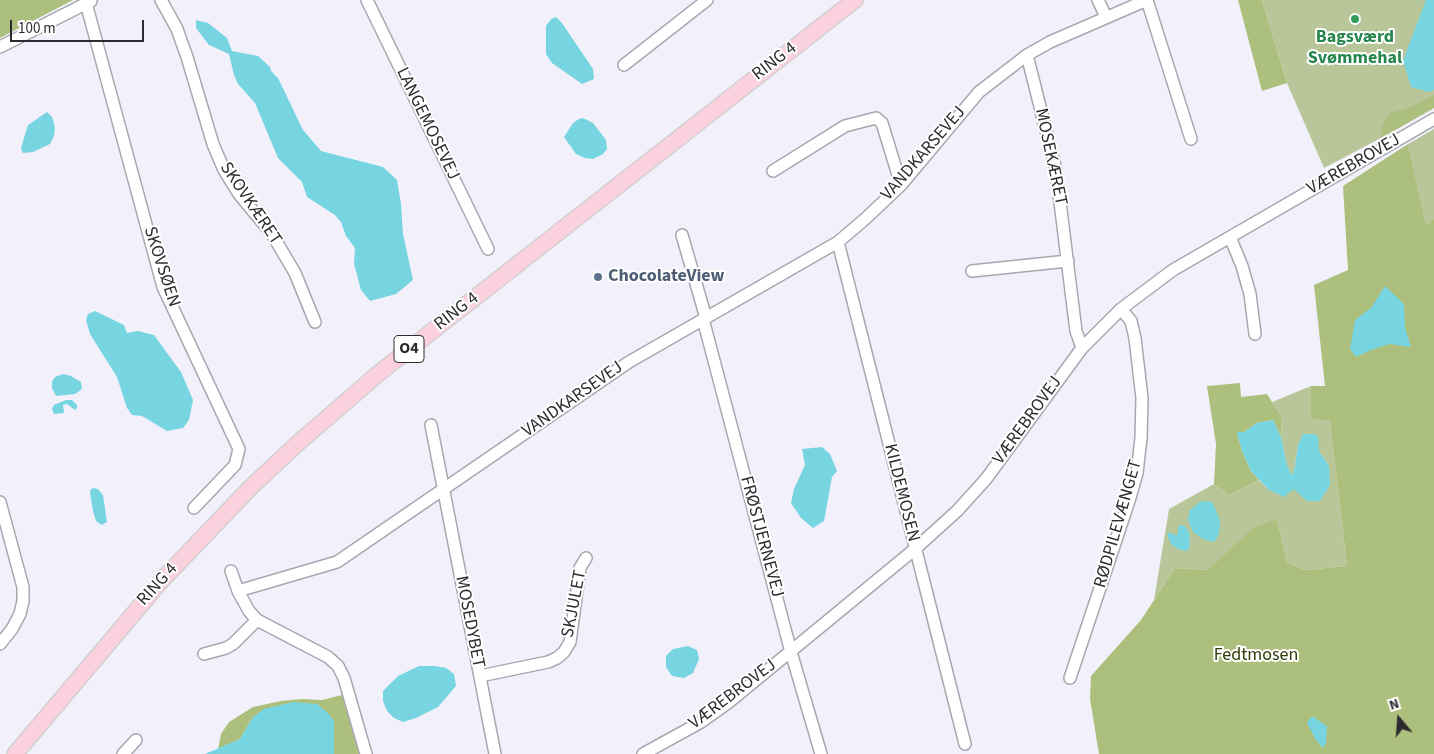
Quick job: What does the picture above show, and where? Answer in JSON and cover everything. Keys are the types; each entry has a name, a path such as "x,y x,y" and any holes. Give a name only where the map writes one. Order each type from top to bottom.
{"main road":[{"name":"RING 4","path":"15,754 162,580 245,494 297,444 418,342 855,0"}],"street":[{"name":"SKOVKÆRET","path":"162,0 177,29 185,50 213,144 224,170 281,249 295,273 315,322"},
{"name":"LANGEMOSEVEJ","path":"367,0 488,249"},
{"path":"624,65 707,0"},
{"path":"1098,0 1106,17"},
{"path":"1147,0 1191,139"},
{"name":"VANDKARSEVEJ","path":"238,591 337,562 629,362 838,242 901,185 979,92 1027,55 1050,42 1147,0"},
{"path":"0,47 90,2"},
{"name":"SKOVSØEN","path":"90,2 163,287 239,449 235,465 194,508"},
{"name":"MOSEKÆRET","path":"1027,55 1056,170 1076,331 1082,348"},
{"path":"773,171 845,126 876,118 882,123 901,185"},
{"name":"VÆREBROVEJ","path":"644,754 701,722 791,652 915,549 957,511 986,479 1082,348 1121,309 1173,270 1434,119"},
{"path":"682,235 704,318"},
{"path":"1230,237 1242,266 1250,294 1254,334"},
{"name":"KILDEMOSEN","path":"838,242 965,744"},
{"path":"972,271 1068,261"},
{"name":"RØDPILEVÆNGET","path":"1070,678 1137,472 1142,398 1135,338 1131,321 1121,309"},
{"name":"FRØSTJERNEVEJ","path":"704,318 791,652 821,754"},
{"path":"431,424 444,490"},
{"name":"MOSEDYBET","path":"444,490 495,754"},
{"path":"0,502 23,587 23,601 20,614 12,629 0,644"},
{"name":"SKJULET","path":"480,676 548,662 564,652 570,642 580,568 586,558"},
{"path":"231,572 238,591 249,611 257,620 328,657 338,666 344,678 366,754"},
{"path":"204,654 233,644 257,620"},
{"path":"123,754 136,740"}],"green space":[{"path":"0,0 73,0 0,38"},
{"path":"1238,0 1262,0 1287,83 1262,91"},
{"path":"1262,0 1434,0 1434,108 1324,168 1287,83"},
{"path":"1434,95 1434,108 1381,138 1382,127 1390,113 1411,107"},
{"path":"1434,129 1434,219 1426,226 1408,144"},
{"name":"Fedtmosen","path":"1408,144 1426,225 1434,219 1434,754 1099,754 1090,699 1091,676 1141,620 1175,568 1208,570 1253,528 1277,519 1287,562 1305,570 1347,566 1330,420 1311,419 1311,386 1325,386 1314,285 1348,270 1343,186"},
{"path":"1240,383 1241,397 1267,394 1282,418 1281,437 1273,420 1257,423 1244,432 1237,432 1242,451 1251,471 1259,480 1229,495 1214,484 1216,444 1207,386"},
{"path":"1311,386 1311,419 1330,419 1347,566 1305,570 1287,562 1277,519 1274,552 1434,754 1208,570 1175,568 1154,600 1169,509 1214,484 1229,495 1259,480 1269,490 1294,489 1329,466 1319,451 1298,445 1292,477 1287,465 1281,437 1282,418 1272,402"},
{"path":"342,695 359,754 334,754 334,721 253,717 240,739 218,749 221,734 229,722 253,707 281,701 301,699 322,700"}],"water":[{"path":"1426,0 1434,0 1434,90 1429,92 1411,87 1403,61"},
{"path":"556,17 593,69 594,79 582,84 552,63 546,54 546,26 551,19"},
{"path":"196,20 208,23 227,38 232,51 258,56 270,67 271,71 278,78 303,130 321,151 383,167 397,180 403,234 413,280 396,294 370,301 361,290 354,264 355,248 346,236 341,222 335,215 307,197 302,182 278,158 255,103 238,84 229,54 209,45 196,28"},
{"path":"47,112 52,117 55,127 54,136 50,144 33,152 23,153 21,148 28,125"},
{"path":"583,118 593,123 606,140 607,149 603,154 593,159 576,154 564,137 573,123"},
{"path":"1385,286 1404,304 1405,328 1411,347 1390,344 1356,357 1350,349 1355,320 1371,308"},
{"path":"95,311 124,325 127,333 138,331 154,335 181,372 193,400 189,420 183,428 167,431 142,416 132,415 127,408 117,377 90,334 86,320 88,314"},
{"path":"63,374 81,382 82,389 75,394 56,396 52,388 52,382 55,377"},
{"path":"66,400 72,400 77,405 77,408 75,410 67,404 63,405 64,413 54,414 52,409 54,405"},
{"path":"1273,420 1281,437 1287,465 1292,476 1298,445 1303,434 1318,436 1319,451 1329,466 1330,485 1320,501 1307,501 1294,489 1284,497 1269,490 1251,471 1242,451 1237,432 1244,432 1257,423"},
{"path":"822,447 830,454 837,471 832,477 824,521 813,528 801,518 791,503 794,489 805,465 802,449"},
{"path":"91,489 98,489 103,495 107,522 102,525 96,521 93,511 90,493"},
{"path":"1200,502 1213,503 1220,521 1219,534 1214,542 1203,539 1193,532 1188,520 1190,510"},
{"path":"1184,525 1189,532 1190,546 1185,551 1171,544 1167,534 1170,532 1178,535 1178,526"},
{"path":"688,646 697,650 699,659 693,673 684,678 672,676 666,667 666,656 673,649"},
{"path":"419,666 446,668 454,674 456,686 438,707 403,722 394,718 387,711 383,701 383,691 398,676"},
{"path":"293,702 317,704 328,713 334,721 334,754 205,754 240,739 253,717 264,709"},
{"path":"1312,716 1327,726 1326,743 1323,748 1316,740 1307,723"}],"place":[{"name":"Bagsværd Svømmehal","path":"1355,19"},
{"name":"ChocolateView","path":"598,277"}]}
